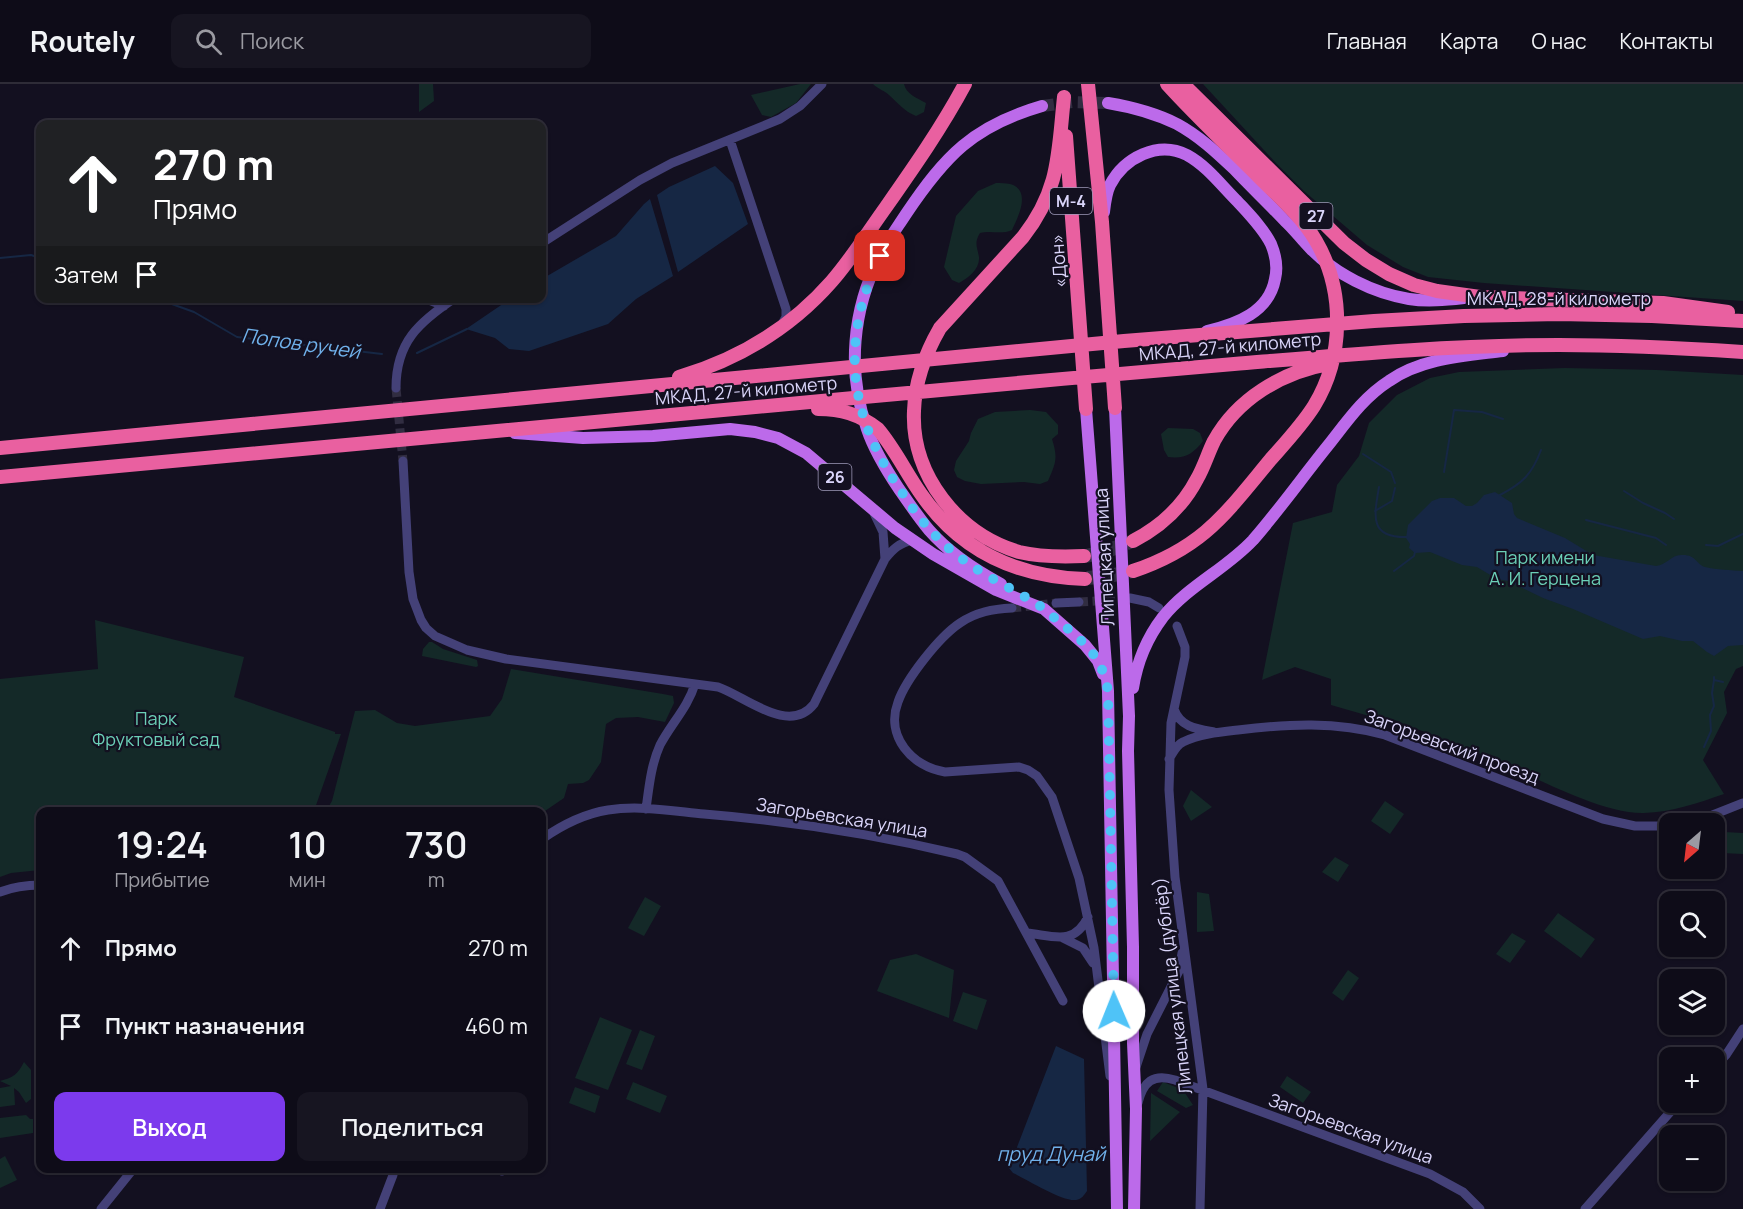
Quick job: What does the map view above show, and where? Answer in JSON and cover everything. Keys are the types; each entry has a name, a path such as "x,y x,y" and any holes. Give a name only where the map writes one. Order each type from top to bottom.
{"highway":[{"path":"632,388 709,369 750,349 807,307 848,260 909,174 965,84"},
{"name":"М-4","path":"1088,84 1102,222 1115,403"},
{"name":"27","path":"1133,571 1170,556 1209,531 1314,406 1331,365 1338,318 1329,271 1316,241 1296,214 1167,84"},
{"name":"27","path":"1183,84 1344,243 1389,274 1414,285 1480,297 1663,303 1743,314"},
{"path":"1063,91 1056,174 1049,194 1023,237 940,328 920,371 914,402 914,425 919,453 931,482 947,505 968,525 998,543 1020,552 1047,556 1083,556"},
{"name":"«Дон»","path":"1063,91 1086,405"},
{"name":"МКАД, 28-й километр","path":"1374,321 1559,314 1743,321"},
{"name":"МКАД, 27-й километр","path":"0,448 1179,337 1374,321"},
{"path":"1133,541 1158,525 1180,504 1193,487 1214,442 1239,408 1266,388 1290,375 1312,367 1419,349 1559,345 1637,346 1743,352"},
{"name":"МКАД, 27-й километр","path":"0,477 1020,382 1419,349"},
{"path":"764,407 832,409 857,416 872,424 883,435 931,508 960,537 992,558 1018,568 1058,577 1085,579"}],"main road":[{"path":"1108,103 1158,115 1177,124 1207,144 1287,222 1311,249 1334,267 1359,282 1383,292 1410,299 1480,297"},
{"path":"1041,106 996,123 971,139 946,160 925,185 890,237 866,287 855,349 857,392 867,429 893,481 928,529 944,545 966,562 1044,609"},
{"path":"1102,222 1110,185 1126,165 1146,153 1173,150 1198,162 1210,173 1248,213 1270,242 1277,271 1271,294 1264,304 1245,319 1179,337"},
{"path":"1129,716 1139,660 1148,640 1163,618 1178,602 1252,541 1354,411 1378,388 1404,371 1419,365 1502,351 1559,345"},
{"name":"Липецкая улица","path":"1115,403 1129,716 1136,1109 1134,1209"},
{"name":"Липецкая улица","path":"1086,405 1108,691 1117,1209"},
{"name":"26","path":"493,432 583,438 653,436 730,429 778,438 797,447 913,540 975,579 1011,597 1044,609 1075,635 1098,661 1108,691"}],"street":[{"path":"546,240 640,180 672,164 780,119 800,105 822,84"},
{"path":"730,140 786,309 786,317 780,329"},
{"path":"436,303 444,306"},
{"path":"396,385 400,357 406,342 426,318 448,303"},
{"path":"403,460 413,599 421,620 435,636 467,650 506,659 728,690 772,714 792,716 807,711 817,700 885,559 896,547 913,540"},
{"path":"872,509 884,532 885,559"},
{"path":"1130,598 1149,602 1159,608"},
{"path":"1056,603 1079,602"},
{"path":"1012,608 990,610 971,616 945,634 918,669 897,703 895,714 898,737 912,758 933,770 958,772 1019,767 1037,776 1052,797 1079,878 1088,917 1116,1118"},
{"name":"Липецкая улица (дублёр)","path":"1177,626 1185,646 1185,657 1173,707 1169,760 1172,834 1203,1089 1200,1209"},
{"path":"646,809 650,777 660,747 696,684"},
{"path":"1173,707 1176,715 1186,725 1194,729 1219,732"},
{"name":"Загорьевский проезд","path":"1219,732 1317,724 1350,727 1387,736 1603,819 1635,826 1659,826"},
{"path":"1169,760 1181,743 1219,732"},
{"path":"1718,813 1743,803"},
{"name":"Загорьевская улица","path":"546,836 559,827 585,815 609,810 646,809 771,820 885,838 965,857 998,881 1063,1001"},
{"path":"0,892 36,885"},
{"path":"1027,933 1071,936 1079,932 1088,917"},
{"path":"1134,1073 1147,1034 1179,971 1182,929"},
{"path":"1061,937 1083,948 1096,968"},
{"path":"1725,1056 1743,1029"},
{"name":"Загорьевская улица","path":"1136,1109 1144,1087 1149,1081 1158,1077 1175,1080 1431,1174 1463,1192 1480,1209"},
{"path":"1586,1209 1669,1113"},
{"path":"101,1209 130,1173"},
{"path":"380,1209 393,1173"}],"green space":[{"path":"419,84 433,84 434,101 419,112"},
{"path":"800,84 811,84 796,103 771,117 762,115 751,95"},
{"path":"873,84 904,84 909,93 926,103 924,112 916,116 912,114"},
{"path":"1203,84 1743,84 1743,301 1484,283 1428,277 1403,267 1367,245 1305,192"},
{"path":"996,183 1010,184 1017,187 1020,192 1022,204 1017,218 1012,230 980,233 977,242 978,265 970,276 959,283 952,280 944,267 956,216 978,191"},
{"name":"Парк имени А. И. Герцена","path":"1565,368 1743,375 1743,666 1736,669 1724,692 1727,713 1703,760 1724,794 1665,811 1644,813 1612,808 1576,796 1392,719 1390,722 1331,705 1331,679 1295,667 1262,680 1293,523 1332,512 1337,485 1359,456 1369,423 1397,395 1430,378 1459,372"},
{"path":"1030,410 1046,412 1058,425 1058,434 1052,439 1055,460 1048,481 1040,484 1024,482 981,484 957,477 954,470 956,461 969,441 978,419 995,412"},
{"path":"1168,428 1193,429 1200,433 1203,441 1188,455 1168,457 1161,434"},
{"name":"Парк Фруктовый сад","path":"95,620 244,657 234,697 335,732 335,734 341,734 315,807 36,807 36,870 11,873 0,877 0,679 98,669"},
{"path":"429,642 477,660 478,666 422,656 423,649"},
{"path":"511,669 673,696 674,703 665,722 638,717 616,718 606,724 601,762 589,780 583,783 568,784 564,798 546,810 546,807 328,807 332,801 355,711 375,710 397,723 415,726 490,716 502,699"},
{"path":"1191,790 1212,807 1191,821 1183,806"},
{"path":"1385,801 1404,814 1390,834 1371,821"},
{"path":"1725,832 1743,833 1743,854 1725,853"},
{"path":"1335,857 1349,865 1338,882 1322,872"},
{"path":"1197,892 1209,894 1214,931 1197,932"},
{"path":"645,897 661,906 644,936 628,928"},
{"path":"1558,913 1595,939 1581,958 1544,931"},
{"path":"1512,933 1526,941 1510,963 1496,954"},
{"path":"916,954 954,970 949,1018 877,991 890,960"},
{"path":"1348,970 1359,978 1343,1001 1332,993"},
{"path":"963,992 987,1000 977,1030 953,1021"},
{"path":"600,1017 632,1030 608,1090 575,1078"},
{"path":"640,1030 655,1036 642,1070 626,1064"},
{"path":"24,1062 31,1070 31,1099 26,1103 14,1088 15,1105 0,1107 0,1088 11,1086 0,1081 15,1075"},
{"path":"1287,1076 1311,1092 1303,1103 1280,1087"},
{"path":"633,1082 667,1096 660,1113 626,1099"},
{"path":"1163,1082 1183,1090 1193,1105 1186,1108 1157,1091"},
{"path":"575,1087 600,1096 595,1113 569,1103"},
{"path":"1151,1093 1180,1112 1150,1141"},
{"path":"26,1115 33,1119 33,1133 0,1138 0,1118"},
{"path":"5,1156 17,1180 0,1188 0,1159"}],"water":[{"path":"715,166 733,183 748,224 678,272 657,195"},
{"path":"650,199 673,276 636,299 608,324 529,351 509,349 495,338 466,329 504,303 546,303 546,277 616,236"},
{"path":"1495,492 1512,503 1517,518 1565,538 1593,555 1656,566 1678,555 1686,555 1705,567 1743,571 1743,645 1728,646 1714,656 1693,641 1660,636 1643,639 1543,598 1508,581 1497,579 1477,567 1462,565 1430,552 1415,553 1409,548 1410,544 1406,538 1408,525 1432,501 1440,498 1454,498 1466,506 1472,506 1484,495"},
{"name":"пруд Дунай","path":"1056,1046 1084,1059 1087,1191 1076,1200 1044,1190 1013,1173 1009,1168"}],"waterway":[{"name":"Попов ручей","path":"0,258 31,255 36,257"},
{"name":"Попов ручей","path":"169,303 194,312 237,337 382,354"},
{"name":"Попов ручей","path":"417,353 467,329"},
{"path":"1444,472 1454,410 1482,412 1503,419"},
{"path":"1500,495 1526,477 1541,450"},
{"path":"1363,454 1391,472 1395,483"},
{"name":"Попов ручей","path":"1379,487 1376,516 1380,529 1386,534 1407,537"},
{"path":"1375,511 1392,501 1395,488"},
{"path":"1624,491 1674,519"},
{"path":"1586,520 1656,538 1666,545"},
{"path":"1706,545 1718,546 1743,534"},
{"path":"1394,571 1414,556 1415,552"},
{"path":"1714,677 1714,680 1723,682"},
{"path":"1704,747 1711,731 1710,715 1714,706 1712,693 1714,680"}],"tunnel":[{"path":"1042,106 1073,102 1108,103"},
{"path":"396,388 403,461"},
{"path":"1086,556 1130,542"},
{"path":"1087,578 1133,571"},
{"path":"1079,602 1127,599"},
{"path":"1012,608 1056,603"}],"route":[{"path":"880,256 866,287 861,308 856,336 855,364 859,401 872,443 880,458 893,481 938,539 980,572 1044,609 1085,645 1098,661 1104,675 1108,691 1110,740 1114,1011"}]}
